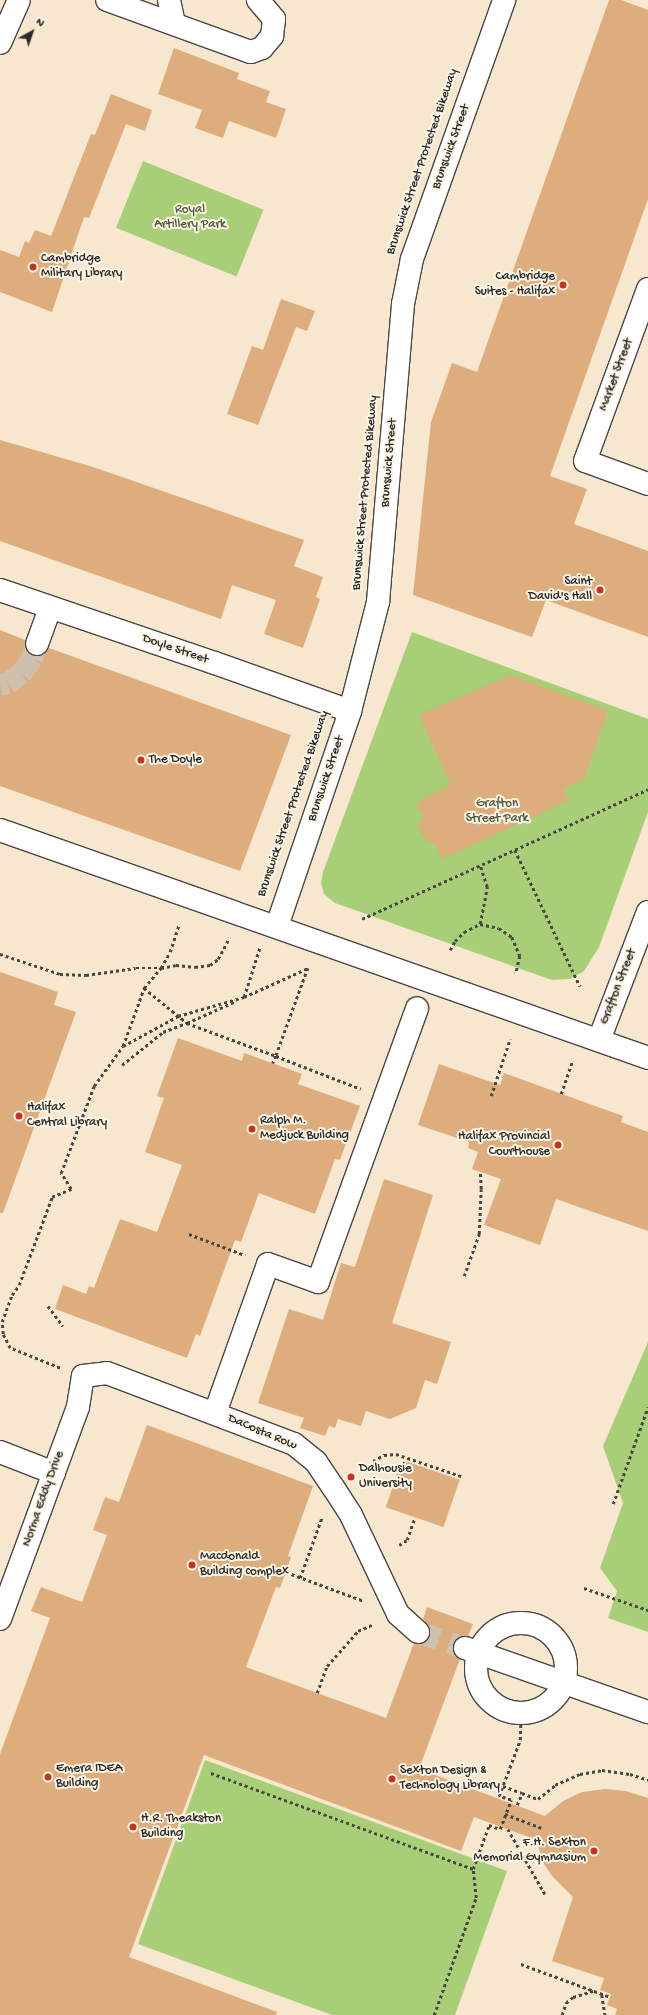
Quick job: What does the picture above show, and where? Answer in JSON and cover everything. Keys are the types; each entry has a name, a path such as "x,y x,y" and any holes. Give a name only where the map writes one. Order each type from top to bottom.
{"street":[{"path":"0,43 19,0"},
{"path":"107,0 251,52 262,48 272,36 274,19 258,0"},
{"path":"169,0 174,23"},
{"name":"Brunswick Street","path":"271,925 350,711 378,602 403,304 412,259 504,0"},
{"name":"Market Street","path":"648,288 585,461 648,484"},
{"name":"Doyle Street","path":"0,590 208,660 350,711"},
{"path":"37,644 50,608"},
{"path":"0,830 648,1058"},
{"name":"Grafton Street","path":"599,1040 648,912"},
{"path":"215,1413 268,1264 318,1282 417,1008"},
{"name":"DaCosta Row","path":"74,1373 107,1373 294,1444 316,1462 333,1486 351,1515 398,1614 418,1632"},
{"name":"Norma Eddy Drive","path":"0,1619 78,1407 74,1373"},
{"path":"0,1452 54,1473"},
{"path":"522,1622 535,1625 548,1631 558,1641 564,1654 567,1668 565,1682 558,1695 548,1705 535,1712 521,1714 506,1712 493,1705 483,1694 477,1681 471,1650 507,1624 522,1622"},
{"path":"471,1650 648,1712"}],"path":[{"path":"362,919 648,789"},
{"path":"515,850 580,986"},
{"path":"480,865 487,887 480,924"},
{"path":"0,954 60,974 86,975 136,968 161,968 176,965 195,967 210,965 218,959 228,941 238,913"},
{"path":"74,1373 10,1348 4,1334 2,1322 12,1295 19,1285 52,1197 71,1190 61,1173 94,1086 123,1046 144,988 161,968 170,952 179,924"},
{"path":"450,950 455,941 464,932 480,924 499,928 512,937 520,956 516,974"},
{"path":"244,997 271,925"},
{"path":"122,1065 163,1032 187,1023 308,968 273,1063"},
{"path":"144,988 187,1023 358,1088"},
{"path":"123,1046 178,1016 244,997"},
{"path":"491,1096 510,1039"},
{"path":"561,1094 572,1062"},
{"path":"464,1276 479,1234 481,1189 480,1172"},
{"path":"189,1234 268,1264"},
{"path":"48,1306 63,1326"},
{"path":"613,1504 648,1407"},
{"path":"373,1461 384,1455 396,1454 460,1476"},
{"path":"300,1578 333,1486"},
{"path":"399,1545 407,1540 415,1517"},
{"path":"286,1572 398,1614"},
{"path":"584,1588 648,1610"},
{"path":"317,1693 327,1666 358,1631 398,1614"},
{"path":"434,2015 476,1898 473,1869 489,1825 500,1829 511,1800 499,1796 520,1740 521,1714"},
{"path":"503,1786 538,1799 555,1785 580,1774 602,1770 630,1774 648,1780"},
{"path":"211,1773 473,1869"},
{"path":"517,1805 522,1793"},
{"path":"505,1814 541,1828"},
{"path":"508,1830 544,1894"},
{"path":"521,1964 610,1997"},
{"path":"562,2015 566,2003 573,1997 594,1991"},
{"path":"602,1995 605,2015"}],"green space":[{"name":"Royal Artillery Park","path":"143,161 264,210 237,276 116,228"},
{"name":"Grafton Street Park","path":"412,632 648,719 648,812 599,947 584,971 570,979 552,980 335,903 324,894 321,883 323,872"},
{"path":"648,1342 648,1632 608,1618 617,1591 600,1568 623,1503 603,1446"},
{"path":"205,1760 507,1871 455,2015 332,2015 138,1944"}],"building":[{"path":"609,0 621,0 648,10 648,199 550,476 587,489 574,524 648,551 648,637 546,600 532,637 413,595 431,422 452,363 477,372"},
{"path":"174,48 239,73 237,79 270,91 266,102 286,109 276,138 229,121 223,138 195,128 202,110 158,94"},
{"path":"111,94 152,110 145,131 126,124 89,218 84,217 52,312 0,292 0,250 19,257 25,241 29,243 35,230 51,236 91,134 95,135"},
{"path":"281,299 315,311 307,331 296,327 258,425 227,414 252,346 263,350"},
{"path":"0,440 93,467 304,540 294,566 323,577 316,597 320,599 303,648 264,634 276,600 232,585 221,619 0,541"},
{"name":"The Doyle","path":"0,630 25,640 27,652 32,656 40,656 49,648 291,735 240,871 0,786"},
{"path":"511,675 608,711 584,779 563,788 569,800 442,859 435,844 427,841 421,833 419,825 423,816 416,803 451,785 419,715"},
{"name":"Halifax Central Library","path":"0,972 58,992 54,1005 76,1012 3,1213 0,1213"},
{"name":"Ralph M. Medjuck Building","path":"178,1038 242,1061 244,1053 302,1074 298,1084 360,1106 340,1160 335,1159 315,1214 259,1193 241,1242 235,1240 200,1336 196,1334 187,1358 55,1309 63,1285 86,1294 89,1286 94,1288 120,1219 157,1232 182,1165 145,1152 164,1098 157,1096"},
{"name":"Halifax Provincial Courthouse","path":"439,1064 500,1085 504,1073 623,1116 621,1122 648,1132 648,1231 556,1199 540,1245 484,1225 501,1179 472,1169 478,1152 468,1148 469,1142 418,1125"},
{"path":"384,1179 433,1195 392,1323 451,1342 437,1384 425,1380 416,1408 390,1419 366,1411 361,1426 338,1419 335,1428 329,1426 325,1436 300,1428 304,1418 258,1403 289,1309 323,1320 341,1263 355,1267"},
{"path":"147,1425 313,1486 288,1556 291,1557 286,1572 280,1588 276,1587 246,1667 386,1718 414,1643 422,1644 427,1641 430,1635 430,1628 423,1619 427,1607 473,1624 468,1636 457,1638 453,1644 453,1651 460,1659 419,1769 545,1816 563,1801 582,1792 605,1789 626,1791 648,1798 648,2015 615,2015 617,2009 607,2005 611,1994 600,1990 604,1978 552,1961 573,1897 552,1876 542,1861 537,1840 474,1817 461,1851 204,1755 129,1957 277,2012 276,2015 0,2015 0,1754 50,1618 31,1611 41,1587 82,1602 107,1535 93,1530 105,1497 119,1502"},
{"path":"402,1460 460,1480 443,1527 386,1507"}],"tunnel":[{"path":"0,685 8,683 21,674 32,659 37,644"},
{"path":"418,1632 464,1648"}],"place":[{"name":"Cambridge Military Library","path":"33,267"},
{"name":"Cambridge Suites - Halifax","path":"563,285"},
{"name":"Saint David's Hall","path":"600,590"},
{"name":"The Doyle","path":"141,760"},
{"name":"Halifax Central Library","path":"19,1116"},
{"name":"Ralph M. Medjuck Building","path":"252,1129"},
{"name":"Halifax Provincial Courthouse","path":"558,1145"},
{"name":"Dalhousie University","path":"351,1477"},
{"name":"Macdonald Building complex","path":"192,1565"},
{"name":"Emera IDEA Building","path":"48,1777"},
{"name":"Sexton Design & Technology Library","path":"392,1779"},
{"name":"H.R. Theakston Building","path":"133,1827"},
{"name":"F.H. Sexton Memorial Gymnasium","path":"594,1851"}]}
